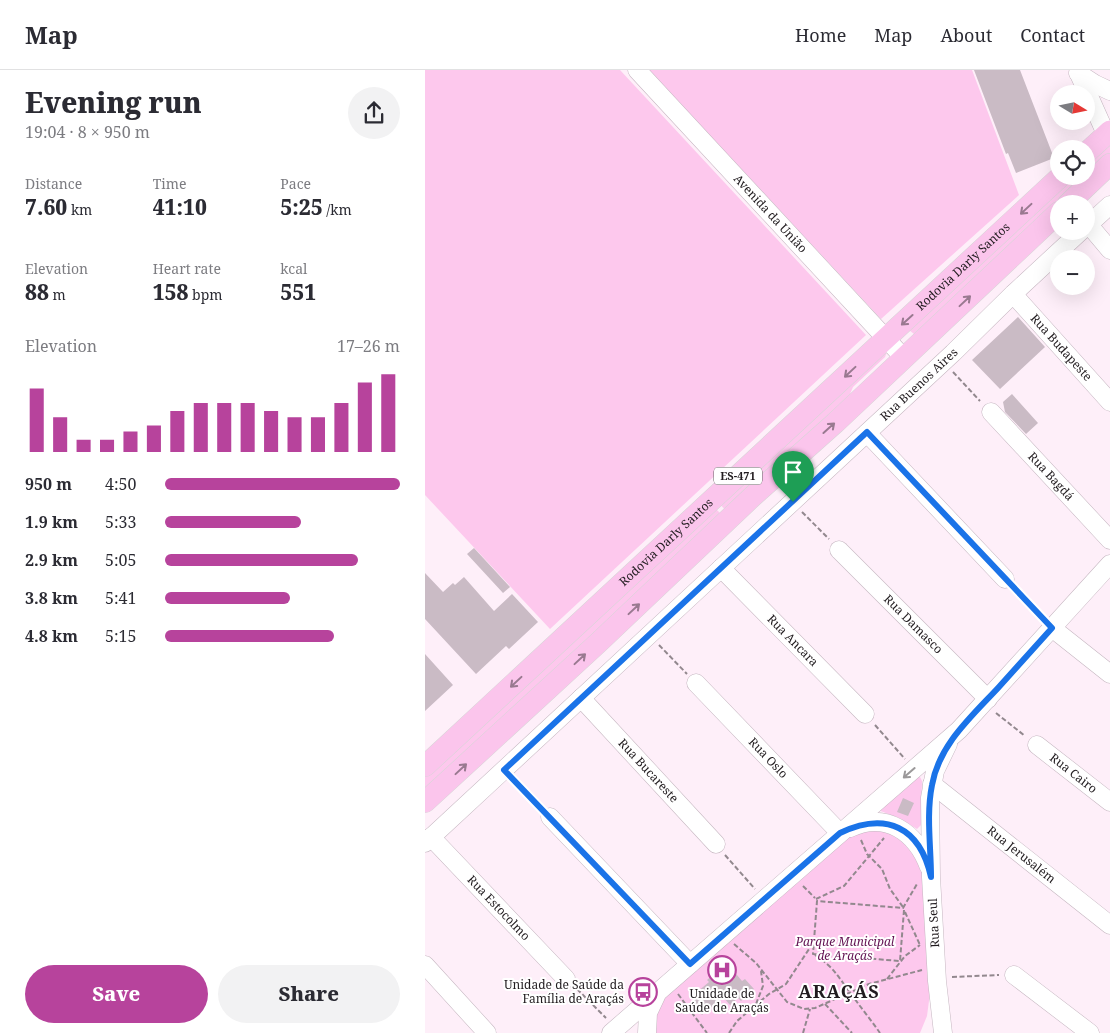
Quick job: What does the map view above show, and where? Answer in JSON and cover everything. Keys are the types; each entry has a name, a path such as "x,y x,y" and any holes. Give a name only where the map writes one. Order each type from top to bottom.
{"main road":[{"path":"1095,145 1108,133"},
{"path":"1077,195 1110,164"},
{"name":"Rodovia Darly Santos","path":"425,766 1051,185"},
{"name":"Rodovia Darly Santos","path":"425,802 1050,220"}],"street":[{"name":"Avenida da União","path":"637,70 904,358"},
{"path":"1078,72 1110,91"},
{"path":"1078,72 1108,133"},
{"name":"Rua Buenos Aires","path":"1095,219 1110,205"},
{"path":"1095,237 1110,250"},
{"name":"Rua Buenos Aires","path":"428,840 944,362 1013,294 1072,240"},
{"name":"Rua Budapeste","path":"1013,294 1110,402"},
{"name":"Rua Bagdá","path":"991,412 1110,540"},
{"path":"867,432 1005,579"},
{"name":"Rua Damasco","path":"839,550 986,701"},
{"path":"613,1031 668,989 690,964 959,730 1110,564"},
{"name":"Rua Ancara","path":"721,568 865,714"},
{"path":"1052,628 1110,674"},
{"name":"Rua Oslo","path":"696,682 840,833"},
{"name":"Rua Bucareste","path":"581,698 716,844"},
{"name":"Rua Seul","path":"943,1033 934,976 925,878 932,784 945,749 959,730"},
{"name":"Rua Cairo","path":"1037,745 1110,802"},
{"name":"Rua Jerusalém","path":"932,784 1110,925"},
{"path":"550,817 690,964"},
{"path":"840,833 871,822 889,824 899,828 919,846 925,856 925,878"},
{"name":"Rua Estocolmo","path":"428,840 566,979"},
{"path":"425,965 487,1033"},
{"path":"1014,975 1090,1033"},
{"path":"929,1033 937,1006 934,976"},
{"path":"647,1033 648,1013 656,995 668,989"}],"path":[{"path":"944,362 991,412"},
{"path":"793,502 839,550"},
{"path":"1005,579 1052,628"},
{"path":"649,636 696,682"},
{"path":"986,701 1037,745"},
{"path":"865,714 914,769"},
{"path":"504,770 550,817"},
{"path":"817,900 844,886 887,834"},
{"path":"860,836 869,856 882,870 920,946"},
{"path":"716,844 763,900"},
{"path":"900,961 903,909 925,878"},
{"path":"799,882 817,900 903,909"},
{"path":"813,954 817,900"},
{"path":"723,935 761,968 782,998 793,1006 810,1009 887,978 1014,975"},
{"path":"729,1033 737,1021 789,981 814,941"},
{"path":"887,978 900,961 925,943"},
{"path":"813,954 900,961"},
{"path":"813,954 835,971 880,1033"},
{"path":"756,1005 763,986 761,968"},
{"path":"566,979 613,1031"},
{"path":"668,989 707,1033"},
{"path":"825,1004 853,1033"},
{"path":"803,1033 810,1009"}],"green space":[{"path":"425,70 620,70 866,335 550,629 425,495"},
{"path":"649,70 972,70 1019,195 881,319"},
{"path":"1110,144 1110,158 1095,171 1095,158"},
{"path":"1065,185 1080,185 1069,195 1055,195"},
{"path":"1050,199 1050,212 914,334 909,330"},
{"path":"887,352 885,357 853,387 847,401 727,512 719,503"},
{"path":"714,507 723,516 425,792 425,775"},
{"path":"917,776 922,781 921,825 917,829 899,818 878,810"},
{"name":"Parque Municipal de Araçás","path":"872,830 886,831 901,840 915,857 924,878 930,993 927,1016 920,1033 655,1033 656,1015 662,1000 848,838"}],"building":[{"path":"974,70 1020,70 1050,148 1050,160 1016,173 1008,153 1006,154"},
{"path":"1018,317 1045,347 1000,389 972,360"},
{"path":"1012,394 1038,423 1026,434 1005,412 1003,402"},
{"path":"474,548 510,587 503,593 467,554"},
{"path":"425,573 443,592 453,583 455,585 464,577 494,611 512,594 538,622 509,649 506,646 476,674 425,619"},
{"path":"425,654 453,685 425,711"},
{"path":"903,798 914,803 908,816 897,812"},
{"path":"727,963 742,981 745,979 754,989 741,1001 738,998 730,1005 723,997 702,1015 691,1003 700,995 697,992 709,982 707,980"}],"place":[{"name":"Unidade de Saúde de Araçás","path":"722,970"},
{"name":"Unidade de Saúde da Família de Araçás","path":"643,992"}],"district":[{"name":"ARAÇÁS","path":"839,992"}],"route":[{"path":"867,432 1052,628 959,730 945,749 935,771 930,798 931,877 929,866 919,846 899,828 880,822 871,822 853,827 840,833 690,964 504,770 793,502 867,432"}]}
